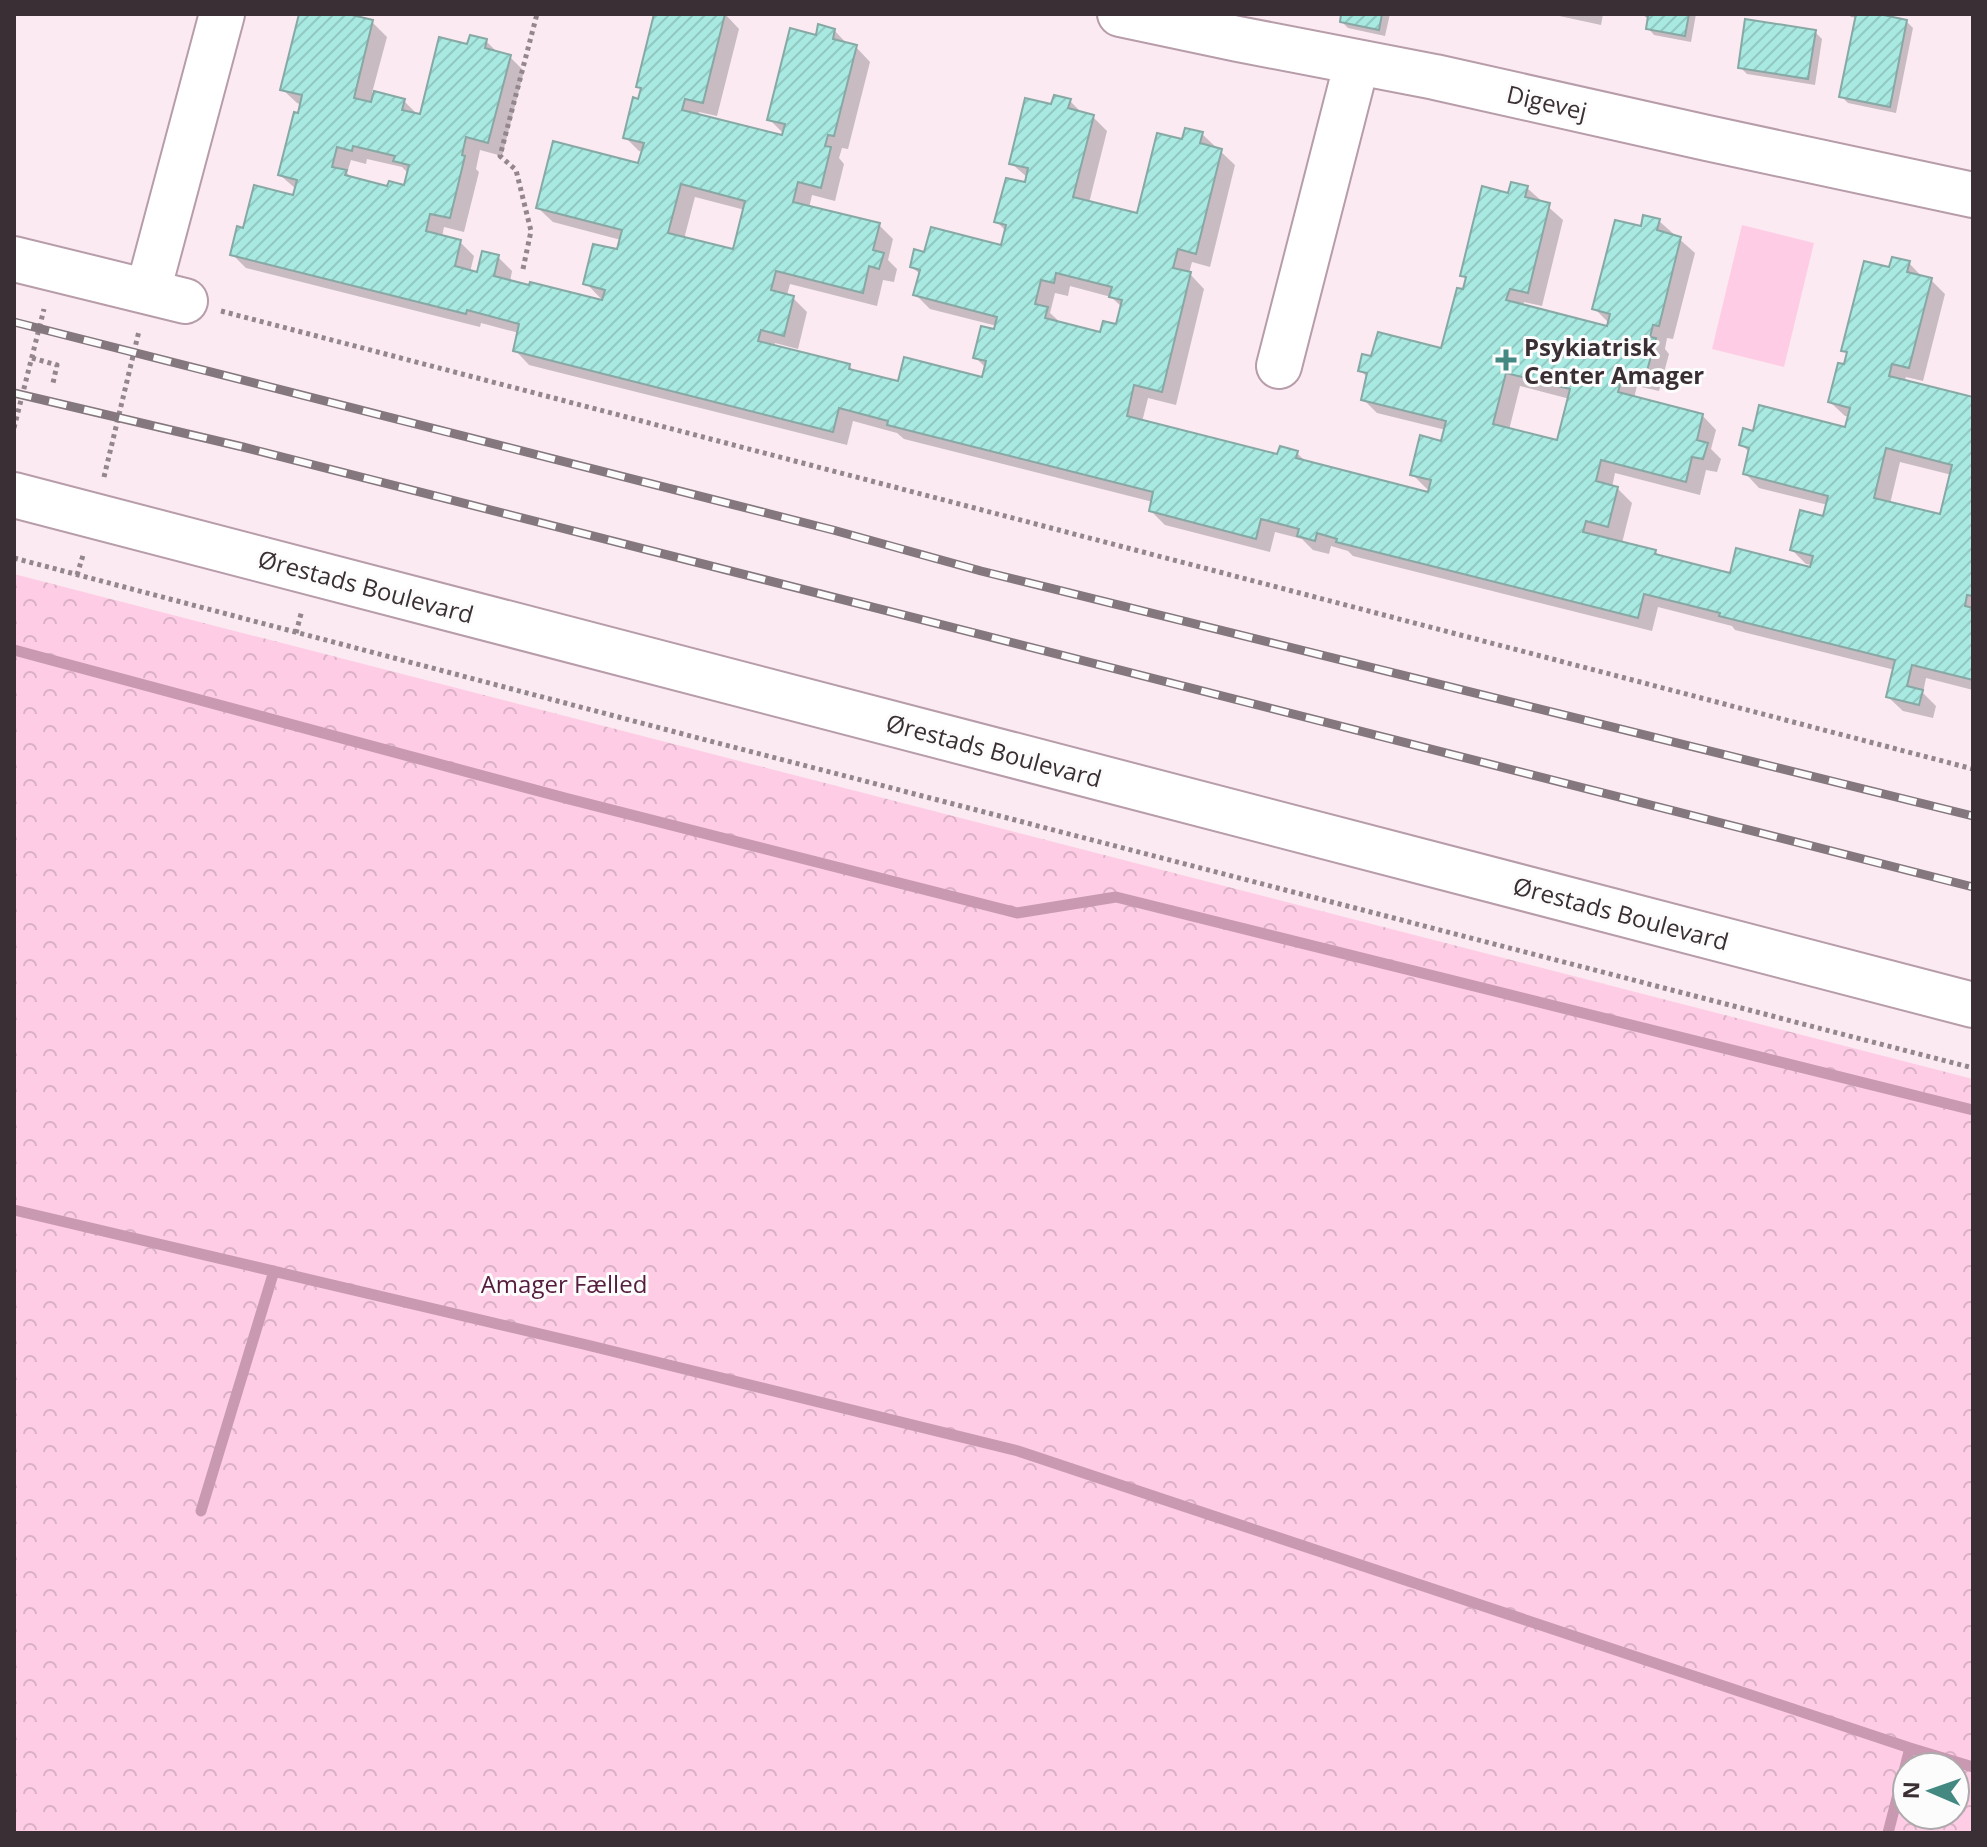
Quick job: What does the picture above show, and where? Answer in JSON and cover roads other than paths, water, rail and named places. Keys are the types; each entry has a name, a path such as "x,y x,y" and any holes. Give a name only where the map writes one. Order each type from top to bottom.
{"street":[{"path":"34,264 167,296 222,14"},
{"name":"Digevej","path":"1120,14 1238,26 1357,62 1973,195"},
{"path":"1279,366 1357,62"},
{"name":"Ørestads Boulevard","path":"14,495 1973,1005"}],"waterway":[{"path":"14,650 565,798 1017,913 1116,897 1973,1110"},
{"path":"14,1210 583,1344 1018,1451 1973,1767"},
{"path":"201,1511 274,1271"},
{"path":"1888,1833 1910,1748"}],"railway":[{"path":"14,322 833,530 981,571 1973,816"},
{"path":"14,393 243,447 1973,887"}],"place":[{"name":"Psykiatrisk Center Amager","path":"1506,360"}],"park label":[{"name":"Amager Fælled","path":"564,1283"}]}
